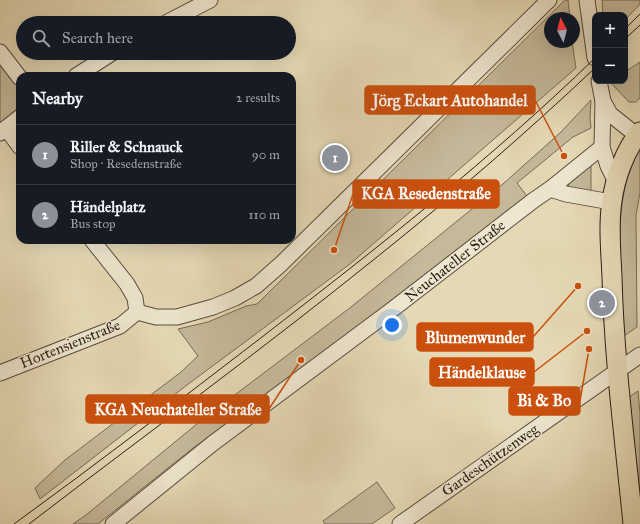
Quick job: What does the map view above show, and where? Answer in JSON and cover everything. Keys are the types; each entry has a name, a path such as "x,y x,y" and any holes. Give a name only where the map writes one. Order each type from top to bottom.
{"main road":[{"path":"633,524 635,499 618,372 613,301 611,202 625,157 639,135"}],"street":[{"path":"179,16 210,0"},
{"path":"95,244 127,284 134,298 137,312 156,317 177,317 213,307 231,300 256,286 281,264 549,0"},
{"path":"587,0 594,48"},
{"path":"0,52 16,73"},
{"path":"82,72 101,60"},
{"path":"600,84 603,101 602,147 608,166 616,182"},
{"path":"603,101 610,114 639,135"},
{"path":"16,120 3,130 16,143"},
{"name":"Neuchateller Straße","path":"113,524 212,444 393,309 550,189 602,147"},
{"path":"550,189 566,194 611,202"},
{"name":"Hortensienstraße","path":"0,373 120,326 137,312"},
{"name":"Gardeschützenweg","path":"400,524 618,372 640,355"}],"shaded area":[{"path":"565,0 568,0 569,12 553,12"},
{"path":"602,0 640,0 640,4 628,17 628,12 603,12"},
{"path":"544,21 544,48 573,48 576,68 350,264 187,385 40,499 35,488 65,460 181,372 198,356 178,329 208,322 246,306 257,304"},
{"path":"0,57 16,79 16,112 0,124"},
{"path":"640,62 640,98 636,102 629,102 612,84 628,84 628,70"},
{"path":"591,100 591,128 573,137 517,183 527,196 341,339 193,448 98,524 73,524 203,419 351,307 504,183 560,133"},
{"path":"640,149 640,193 636,215 637,327 624,336 620,271 620,224 626,181"},
{"path":"591,165 591,193 569,189 568,182"},
{"path":"638,391 640,414 640,494 629,397"},
{"path":"377,482 395,508 372,524 325,524 323,521"}],"tram line":[{"path":"628,26 640,14"},
{"path":"628,36 640,25"},
{"path":"14,524 108,455 305,304 433,202 515,132 592,61"},
{"path":"29,524 377,257 488,165 592,71"}],"place":[{"name":"Jörg Eckart Autohandel","path":"564,156"},
{"name":"Riller & Schnauck","path":"335,158"},
{"name":"KGA Resedenstraße","path":"334,250"},
{"name":"Blumenwunder","path":"578,286"},
{"name":"Händelplatz","path":"602,303"},
{"name":"Händelklause","path":"587,331"},
{"name":"Bi & Bo","path":"589,349"},
{"name":"KGA Neuchateller Straße","path":"301,360"}]}
